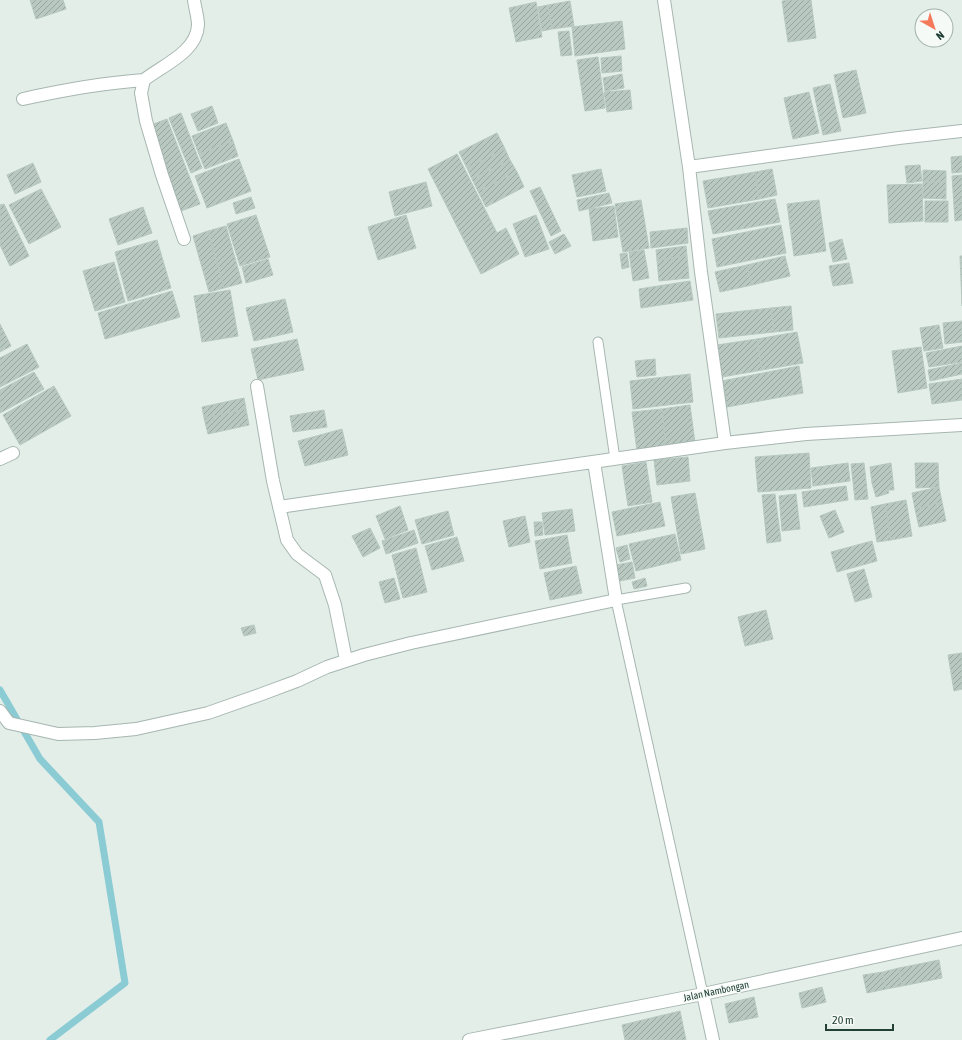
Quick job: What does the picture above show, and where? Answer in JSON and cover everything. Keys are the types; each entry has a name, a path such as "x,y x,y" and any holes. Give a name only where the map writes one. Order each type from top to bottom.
{"street":[{"path":"23,99 86,87 144,80 180,55 191,44 196,34 198,24 194,0"},
{"path":"664,0 689,167 701,272 725,443"},
{"path":"144,80 141,93 146,121 162,175 184,239"},
{"path":"689,167 898,138 962,131"},
{"path":"257,386 273,481 287,540 297,554 325,575 335,605 346,660"},
{"path":"279,507 725,443 806,434 962,425"},
{"path":"0,459 13,453"},
{"path":"0,711 9,723 58,734 95,733 136,729 208,713 262,694 364,654 616,600 594,462"},
{"name":"Jalan Nambongan","path":"469,1040 703,994 962,938"},
{"path":"703,994 713,1040"}],"lane":[{"path":"598,342 615,459"},
{"path":"686,588 616,600 703,994"}],"building":[{"path":"30,0 63,0 66,9 36,19"},
{"path":"811,0 816,38 788,42 782,1"},
{"path":"570,1 574,26 552,29 548,5"},
{"path":"536,2 542,37 516,42 509,8"},
{"path":"548,5 552,29 542,31 538,7"},
{"path":"622,21 625,49 575,56 572,27"},
{"path":"569,31 572,55 561,56 558,32"},
{"path":"621,56 622,71 602,73 601,58"},
{"path":"598,57 605,108 585,111 577,60"},
{"path":"856,70 866,113 843,118 834,75"},
{"path":"622,74 624,88 605,91 603,78"},
{"path":"830,84 841,131 823,135 813,88"},
{"path":"630,90 632,109 607,112 604,92"},
{"path":"809,92 819,133 793,139 784,98"},
{"path":"212,106 218,123 198,131 191,114"},
{"path":"181,113 202,168 191,173 169,118"},
{"path":"167,119 200,204 181,211 148,126"},
{"path":"226,123 233,141 199,154 192,136"},
{"path":"497,133 505,149 467,168 459,152"},
{"path":"233,141 238,156 205,169 199,154"},
{"path":"505,149 510,160 472,179 467,168"},
{"path":"457,154 497,233 506,228 519,254 481,274 428,169"},
{"path":"962,156 962,172 952,173 951,157"},
{"path":"239,159 251,191 207,208 195,176"},
{"path":"510,160 517,172 478,191 472,179"},
{"path":"33,163 41,182 15,194 7,175"},
{"path":"920,165 922,181 907,183 905,166"},
{"path":"601,169 606,191 577,197 572,175"},
{"path":"772,169 777,195 759,199 755,172"},
{"path":"923,170 946,171 946,182 923,182"},
{"path":"517,172 524,187 486,207 478,191"},
{"path":"755,172 759,199 708,208 703,181"},
{"path":"962,175 962,206 954,206 952,176"},
{"path":"426,182 432,206 395,216 389,192"},
{"path":"923,182 946,182 946,199 923,198"},
{"path":"922,184 923,221 889,223 887,185"},
{"path":"540,187 561,231 551,236 530,191"},
{"path":"41,189 61,227 29,244 9,205"},
{"path":"609,193 612,203 579,211 577,200"},
{"path":"251,197 255,208 236,214 233,203"},
{"path":"775,199 780,222 713,234 708,211"},
{"path":"641,200 649,248 623,252 615,204"},
{"path":"819,200 826,251 794,256 787,204"},
{"path":"925,201 948,201 948,222 925,222"},
{"path":"4,204 29,256 10,266 0,245 0,205"},
{"path":"614,206 618,237 593,241 589,209"},
{"path":"954,206 962,206 962,220 955,221"},
{"path":"143,207 152,233 118,245 109,219"},
{"path":"256,215 270,257 240,266 227,224"},
{"path":"406,215 416,248 378,260 368,227"},
{"path":"536,215 549,249 525,257 513,224"},
{"path":"781,225 786,253 717,267 712,239"},
{"path":"226,226 242,283 224,288 208,231"},
{"path":"687,228 688,243 651,248 650,232"},
{"path":"208,231 224,288 209,292 193,236"},
{"path":"564,234 571,246 555,254 549,242"},
{"path":"842,239 847,259 833,262 829,243"},
{"path":"157,240 171,288 128,301 115,252"},
{"path":"686,246 687,256 657,260 656,250"},
{"path":"644,250 649,278 633,281 629,252"},
{"path":"627,253 629,267 622,269 620,254"},
{"path":"687,256 689,278 659,281 657,260"},
{"path":"785,256 790,276 752,285 747,265"},
{"path":"960,256 962,256 962,306"},
{"path":"268,259 273,275 246,283 242,267"},
{"path":"114,262 125,302 95,311 83,271"},
{"path":"849,263 853,283 833,286 829,266"},
{"path":"747,265 752,285 720,292 715,272"},
{"path":"690,281 693,300 641,308 639,289"},
{"path":"230,290 238,336 202,342 194,296"},
{"path":"172,291 180,317 105,339 98,313"},
{"path":"285,299 293,332 254,341 246,308"},
{"path":"791,306 793,330 774,332 771,308"},
{"path":"771,308 774,332 719,338 716,314"},
{"path":"962,321 962,342 945,344 943,323"},
{"path":"0,324 11,346 0,352"},
{"path":"939,325 943,348 924,351 920,328"},
{"path":"797,332 803,363 762,370 757,339"},
{"path":"297,339 304,370 258,380 251,349"},
{"path":"757,339 762,370 722,377 717,345"},
{"path":"27,344 39,367 0,387 0,358"},
{"path":"962,346 962,362 929,367 926,353"},
{"path":"921,347 927,388 898,393 892,351"},
{"path":"655,359 656,375 637,377 635,361"},
{"path":"962,363 962,374 930,381 928,370"},
{"path":"799,366 803,393 727,407 722,381"},
{"path":"34,372 44,389 0,413 0,390"},
{"path":"690,374 693,402 633,409 630,381"},
{"path":"962,379 962,400 932,404 929,384"},
{"path":"54,386 71,416 20,445 3,415"},
{"path":"244,398 246,409 204,418 202,407"},
{"path":"690,405 695,443 666,447 662,409"},
{"path":"246,409 249,425 208,434 204,418"},
{"path":"662,409 666,447 637,451 632,412"},
{"path":"324,410 327,427 293,432 290,416"},
{"path":"342,429 348,455 305,466 298,441"},
{"path":"809,453 811,488 758,492 755,457"},
{"path":"688,457 690,481 657,485 654,460"},
{"path":"646,462 652,502 628,506 622,466"},
{"path":"848,463 850,481 813,486 811,468"},
{"path":"864,463 868,499 855,500 851,464"},
{"path":"891,463 894,490 888,490 889,493 876,497 870,467"},
{"path":"915,463 938,463 939,487 916,488"},
{"path":"846,486 848,500 804,507 802,492"},
{"path":"939,487 942,502 915,509 912,493"},
{"path":"695,493 705,549 681,554 671,497"},
{"path":"775,494 781,541 767,543 762,495"},
{"path":"796,494 800,529 782,531 779,496"},
{"path":"906,500 912,536 891,540 885,504"},
{"path":"660,502 665,526 617,536 612,512"},
{"path":"942,502 946,521 919,527 915,509"},
{"path":"885,504 891,540 877,542 871,507"},
{"path":"400,506 408,530 385,539 376,516"},
{"path":"572,509 575,531 545,535 542,513"},
{"path":"835,510 844,532 829,538 820,516"},
{"path":"448,511 454,535 422,544 415,520"},
{"path":"525,516 530,542 509,547 503,521"},
{"path":"534,522 542,522 543,535 535,536"},
{"path":"370,528 380,548 363,557 352,536"},
{"path":"414,530 418,543 386,554 382,541"},
{"path":"675,534 681,560 636,571 629,544"},
{"path":"567,535 572,563 540,569 535,541"},
{"path":"457,537 464,561 432,570 425,546"},
{"path":"872,541 877,561 837,572 831,552"},
{"path":"627,545 630,559 620,562 616,548"},
{"path":"416,548 427,592 403,598 392,555"},
{"path":"632,562 635,578 620,581 616,565"},
{"path":"576,566 582,593 550,600 544,573"},
{"path":"864,569 872,597 855,602 847,574"},
{"path":"394,578 400,599 385,603 379,582"},
{"path":"645,578 647,586 634,589 632,582"},
{"path":"766,610 773,639 745,646 738,617"},
{"path":"254,625 256,633 244,636 241,628"},
{"path":"962,653 962,689 954,691 948,655"},
{"path":"939,960 942,978 902,986 899,968"},
{"path":"899,968 902,986 886,989 883,972"},
{"path":"883,972 886,989 867,993 863,975"},
{"path":"822,987 826,1002 802,1008 799,993"},
{"path":"754,997 758,1017 729,1023 725,1004"},
{"path":"680,1011 686,1040 625,1040 622,1025"}],"waterway":[{"path":"0,690 40,759 99,822 125,983 50,1040"}]}
